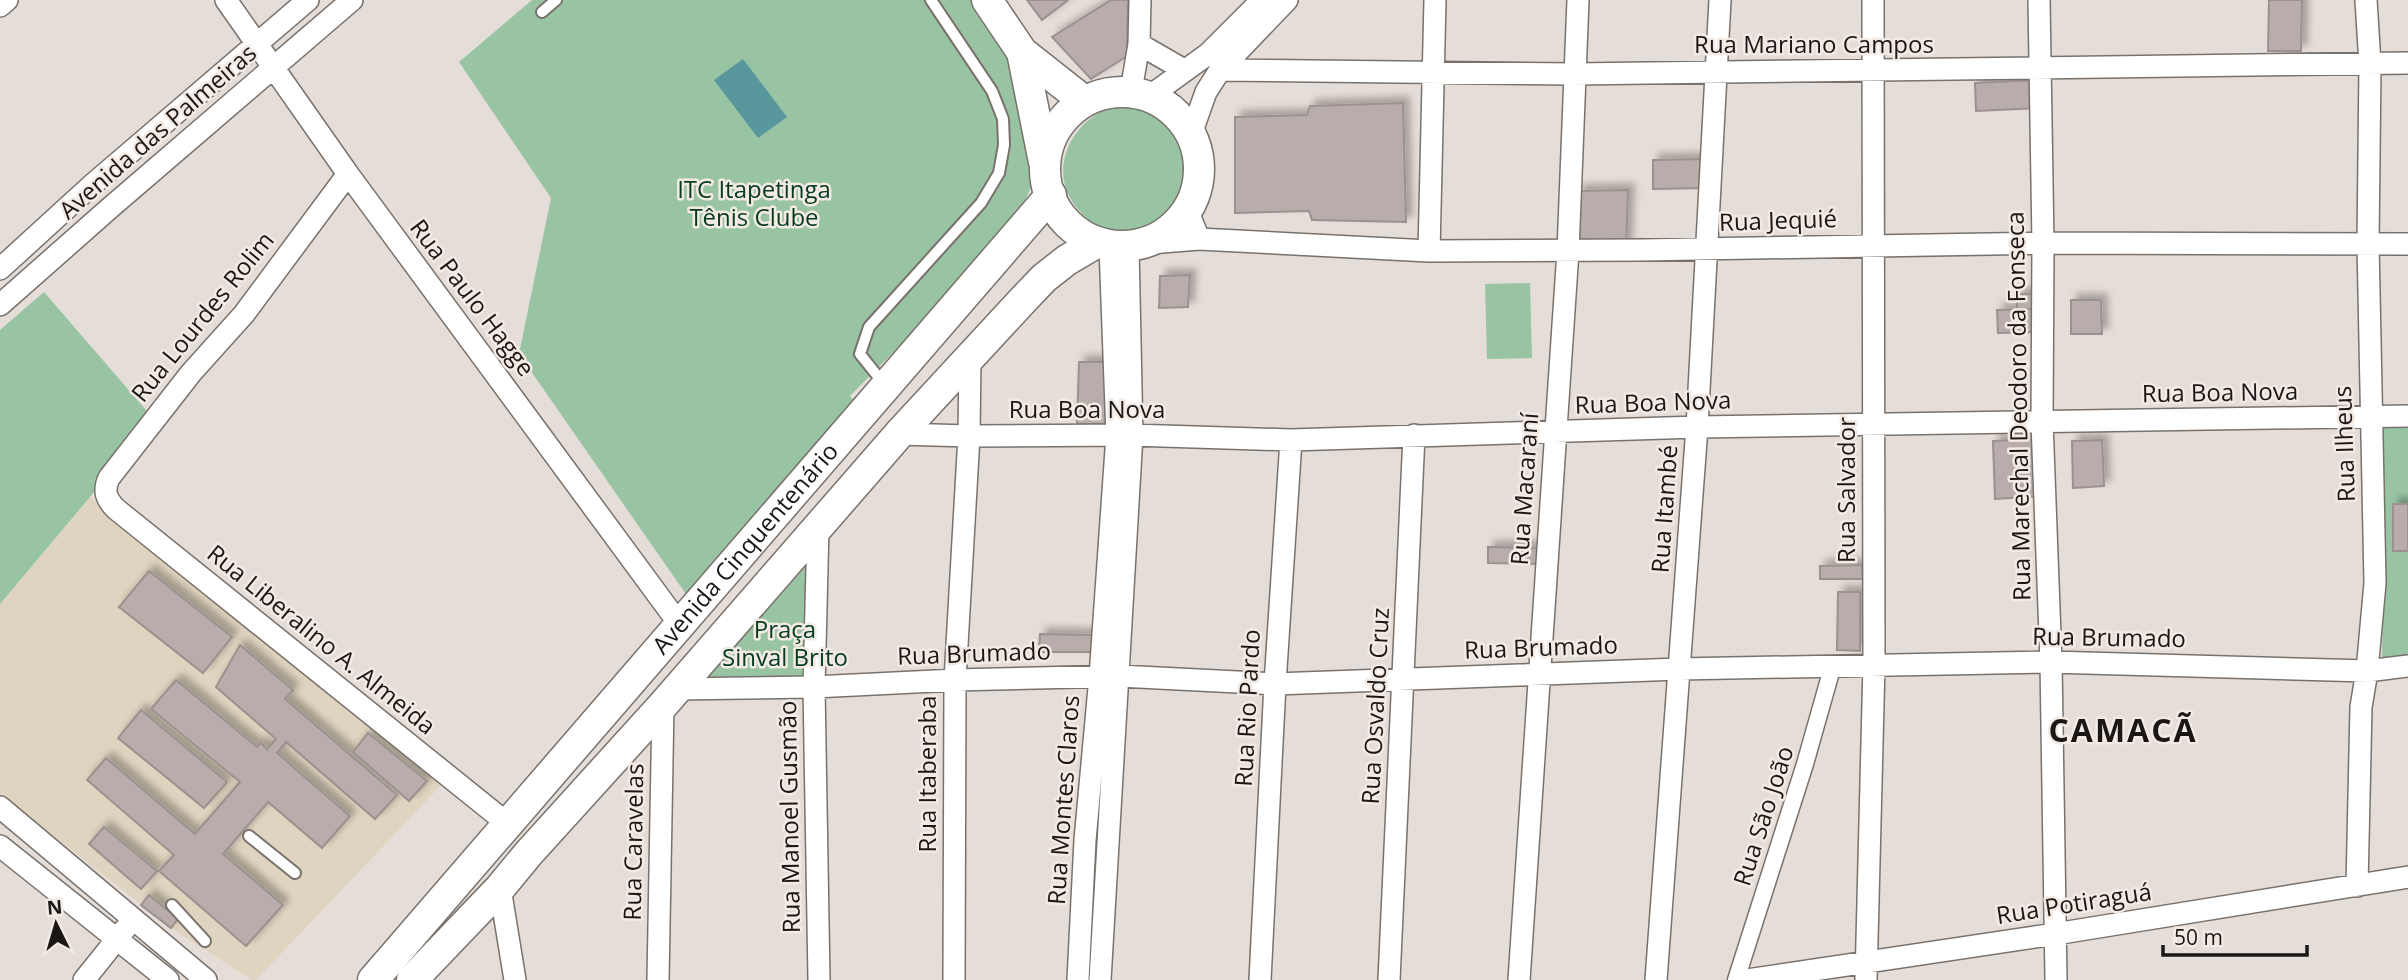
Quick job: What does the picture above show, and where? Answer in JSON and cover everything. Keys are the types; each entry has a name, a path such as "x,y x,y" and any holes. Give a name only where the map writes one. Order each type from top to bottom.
{"main road":[{"path":"986,0 1022,52 1084,101"},
{"path":"1022,52 1048,183 1058,211 1075,230 1121,245 1193,225 1198,170 1191,134 1178,115 1140,94 1102,95 1084,101 1068,115 1057,129 1049,149 1048,183"},
{"name":"Avenida Cinquentenário","path":"373,980 886,386 1048,183"},
{"name":"Avenida Cinquentenário","path":"412,980 500,888 899,434 1044,278 1067,260 1121,245"},
{"path":"441,902 500,888"}],"street":[{"path":"0,6 7,0"},
{"name":"Rua Paulo Hagge","path":"226,0 348,174 680,625"},
{"name":"Avenida das Palmeiras","path":"0,269 308,0"},
{"name":"Avenida das Palmeiras","path":"0,305 352,0"},
{"path":"1140,0 1140,94 1208,54 1262,0"},
{"path":"1191,134 1206,92 1220,70 1287,0"},
{"path":"1429,251 1435,0"},
{"name":"Rua Macaraní","path":"1519,980 1568,251 1578,0"},
{"name":"Rua Itambé","path":"1656,980 1697,427 1720,0"},
{"name":"Rua Salvador","path":"1867,971 1874,664 1873,0"},
{"name":"Rua Marechal Deodoro da Fonseca","path":"2039,0 2043,243 2042,422 2051,662 2056,980"},
{"name":"Rua Ilheus","path":"2357,886 2361,707 2375,583 2368,244 2370,64 2366,0"},
{"path":"1139,44 1184,70"},
{"name":"Rua Mariano Campos","path":"1220,70 1574,74 2408,63"},
{"name":"Rua Lourdes Rolim","path":"106,494 105,486 109,478 191,373 244,314 348,174"},
{"name":"Rua Jequié","path":"1193,225 1429,251 2043,243 2408,244"},
{"name":"Rua Montes Claros","path":"1100,980 1110,677 1125,435 1121,245"},
{"name":"Rua Itaberaba","path":"954,980 955,680 969,436 970,358"},
{"name":"Rua Boa Nova","path":"899,434 1125,435 1291,440 1697,427 2408,416"},
{"name":"Rua Osvaldo Cruz","path":"1389,980 1414,435"},
{"name":"Rua Rio Pardo","path":"1261,980 1275,684 1291,440"},
{"name":"Rua Liberalino A. Almeida","path":"106,494 116,509 509,824"},
{"name":"Rua Manoel Gusmão","path":"818,527 814,687 818,980"},
{"name":"Rua Brumado","path":"670,697 955,680 1110,677 1275,684 1874,664 2051,662 2367,671 2408,666"},
{"name":"Rua São João","path":"1736,980 1805,764 1833,665"},
{"name":"Rua Montes Claros","path":"1078,980 1085,840 1110,677"},
{"name":"Rua Caravelas","path":"658,980 670,697"},
{"path":"0,807 206,980"},
{"path":"0,846 168,980"},
{"name":"Rua Potiraguá","path":"1747,980 1867,971 2055,934 2408,877"},
{"path":"500,888 514,980"},
{"path":"84,980 133,919"}],"lane":[{"path":"542,12 556,0"},
{"path":"886,386 860,354 869,327 981,203 999,173 1004,145 1003,119 992,91 930,0"},
{"path":"248,836 295,873"},
{"path":"172,905 205,941"}],"shaded area":[{"path":"90,497 445,781 256,980 171,928 0,794 0,604"}],"green space":[{"name":"ITC Itapetinga Tênis Clube","path":"532,0 980,0 1025,62 1041,163 1012,232 850,396 868,417 697,610 519,354 551,198 459,62"},
{"path":"1113,107 1137,107 1166,119 1179,132 1187,162 1186,195 1166,223 1139,232 1116,232 1095,224 1070,198 1063,171 1065,158 1077,133 1097,114"},
{"path":"1530,283 1532,358 1487,359 1485,284"},
{"path":"44,292 152,417 90,497 0,604 0,330"},
{"path":"2384,424 2408,424 2408,660 2382,660"},
{"name":"Praça Sinval Brito","path":"824,546 822,681 698,685"}],"water":[{"path":"743,59 787,117 758,138 714,80"}],"building":[{"path":"1027,0 1068,0 1042,20"},
{"path":"1111,0 1128,0 1127,56 1091,79 1052,37"},
{"path":"2269,0 2302,0 2301,51 2268,51"},
{"path":"2036,80 2040,108 1976,111 1975,83"},
{"path":"1403,103 1406,222 1312,220 1309,211 1235,213 1235,117 1307,115 1310,106"},
{"path":"1706,159 1707,188 1653,189 1653,160"},
{"path":"1628,190 1626,248 1574,248 1577,191"},
{"path":"1190,275 1188,307 1159,308 1160,276"},
{"path":"2017,294 2037,294 2038,309 2017,309"},
{"path":"2071,300 2101,300 2102,334 2071,334"},
{"path":"2038,309 2038,332 1998,333 1997,310"},
{"path":"1079,362 1112,362 1113,424 1077,424"},
{"path":"2040,439 2042,496 1995,499 1993,441"},
{"path":"2102,440 2104,486 2073,488 2072,441"},
{"path":"2393,504 2408,504 2408,551 2393,551"},
{"path":"1488,547 1543,548 1543,564 1488,563"},
{"path":"1862,565 1863,579 1820,579 1820,566"},
{"path":"149,571 232,637 203,673 119,607"},
{"path":"1838,592 1860,592 1860,651 1837,650"},
{"path":"1040,634 1095,635 1095,652 1039,652"},
{"path":"240,645 293,690 285,699 397,795 375,819 286,742 277,753 350,816 322,848 268,802 223,854 283,905 246,946 159,871 174,855 87,780 106,758 195,834 240,782 151,709 176,680 257,747 261,743 267,749 276,739 216,687"},
{"path":"141,710 227,782 204,808 118,738"},
{"path":"368,733 427,781 409,801 353,752"},
{"path":"104,827 157,871 141,889 89,844"},
{"path":"149,895 178,919 171,928 141,905"}],"district":[{"name":"CAMACÃ","path":"2123,731"}]}
